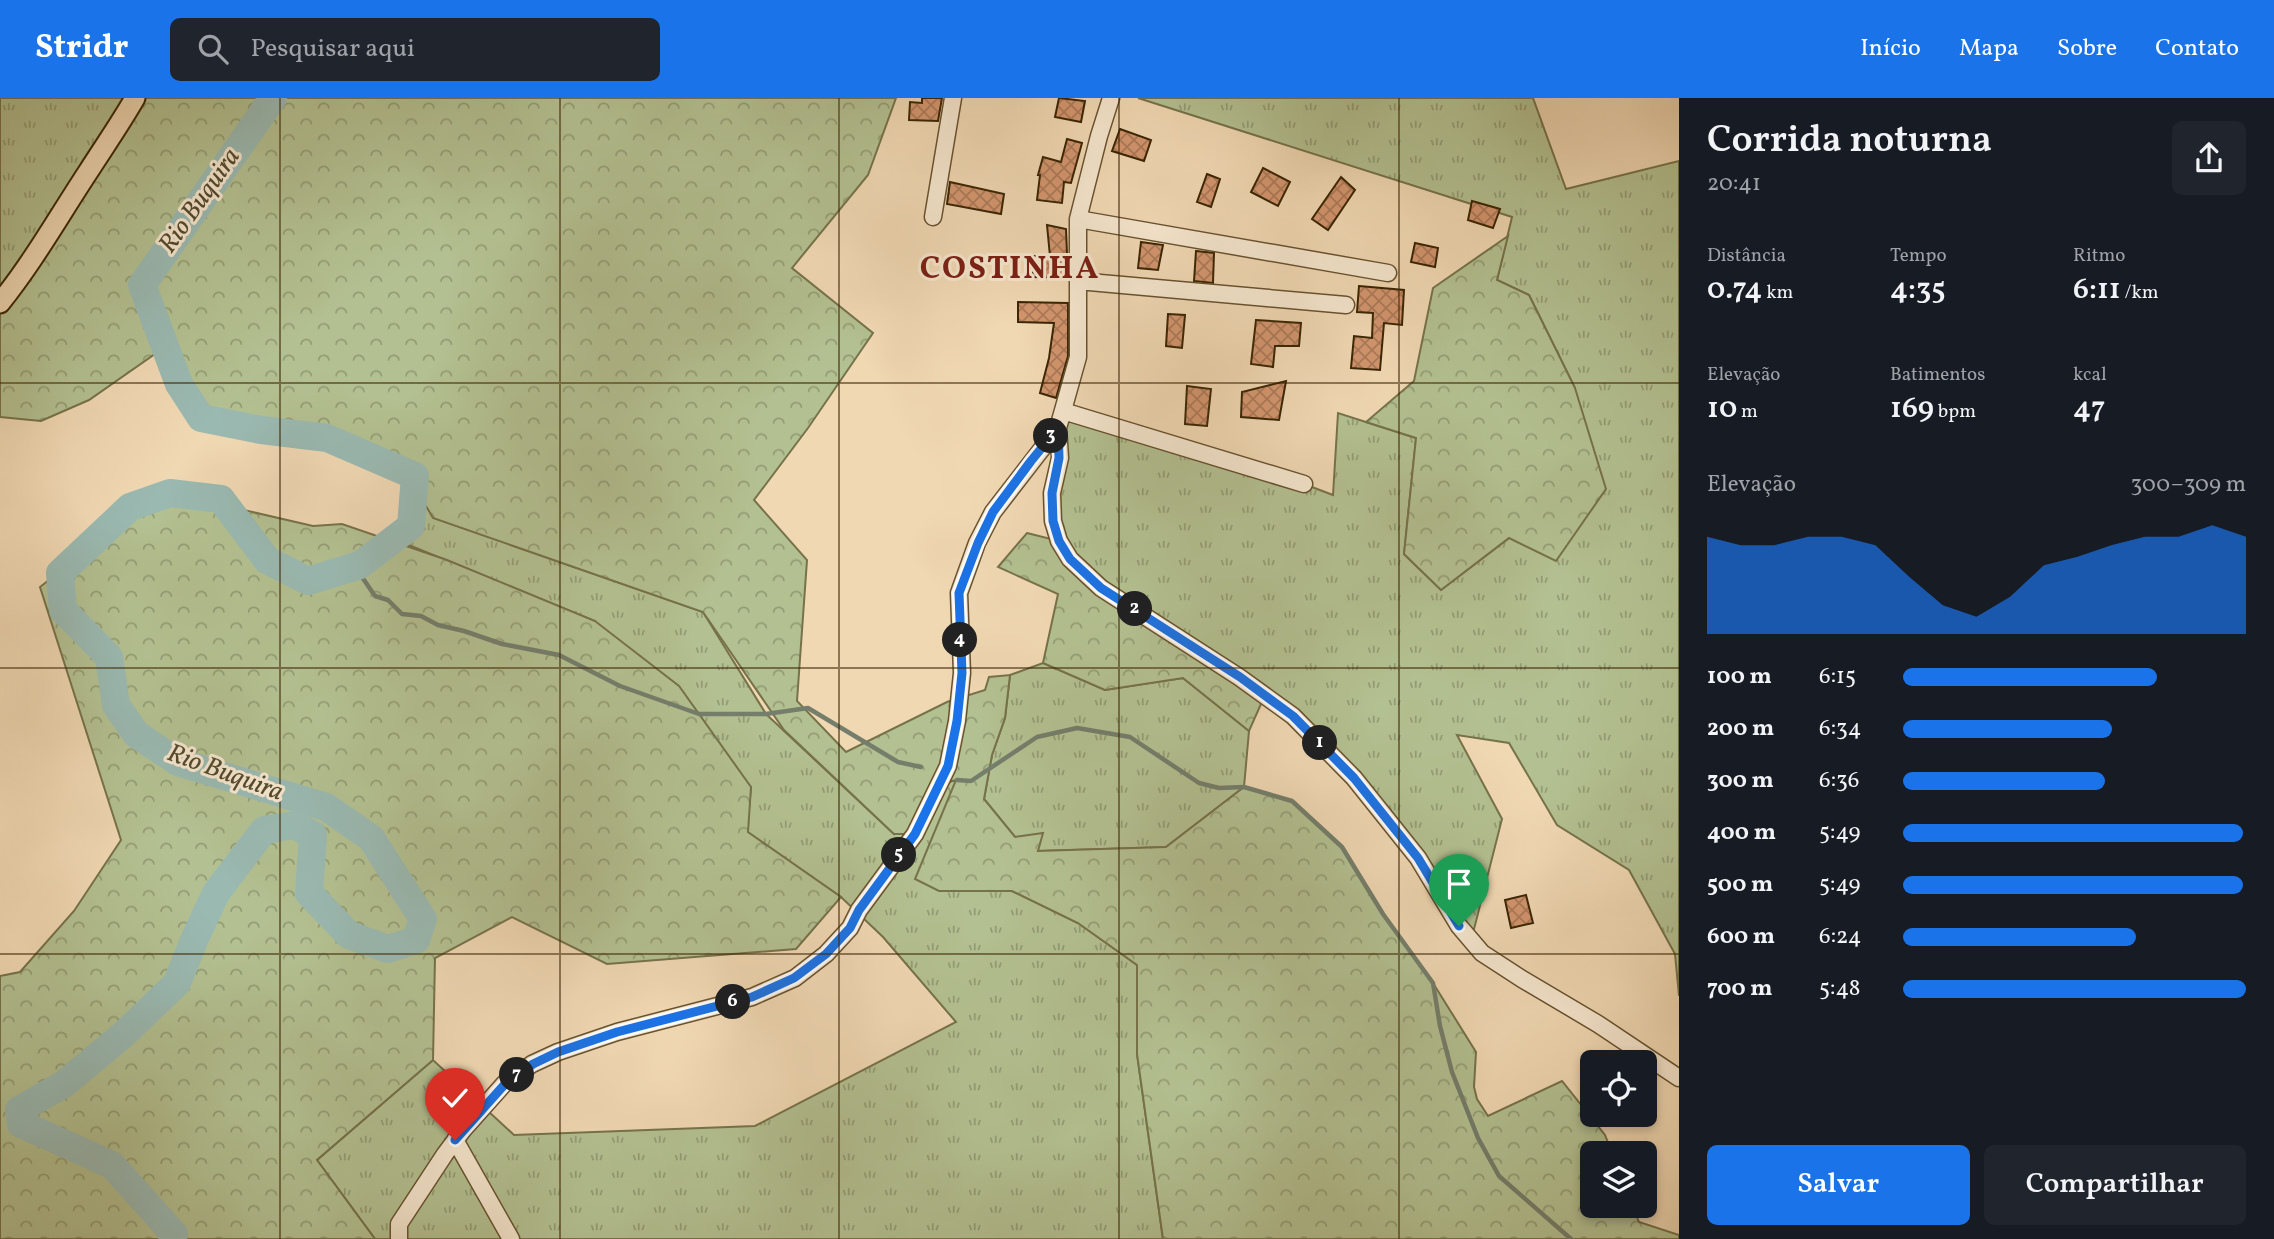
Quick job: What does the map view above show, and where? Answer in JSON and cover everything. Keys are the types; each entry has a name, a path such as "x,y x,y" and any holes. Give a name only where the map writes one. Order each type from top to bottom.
{"main road":[{"path":"0,303 49,235 135,98"}],"street":[{"path":"933,218 953,98"},
{"path":"1111,98 1078,219 1078,357 1058,428 1059,458 1052,493 1053,521 1059,541 1070,559 1101,588 1240,677 1293,716 1354,778 1418,858 1459,926 1482,953 1609,1031 1679,1078"},
{"path":"1078,219 1388,273"},
{"path":"1078,281 1346,305"},
{"path":"1063,411 1304,484"},
{"path":"399,1239 399,1224 455,1140 505,1084 533,1064 558,1052 617,1032 752,997 794,978 826,954 850,928 859,910 915,834 948,766 957,721 962,673 959,593 978,543 993,512 1058,428"},
{"path":"455,1140 511,1239"}],"green space":[{"path":"0,98 145,98 0,303"},
{"path":"146,98 896,98 868,175 792,268 873,333 808,428 754,500 807,560 797,701 846,752 947,702 985,690 989,677 1010,675 1005,718 992,755 984,799 1015,837 1043,833 1038,851 1166,847 1244,787 1292,801 1342,847 1383,914 1433,983 1476,1052 1474,1087 1477,1099 1488,1116 1562,1081 1580,1104 1580,1127 1599,1127 1607,1141 1580,1141 1580,1218 1637,1218 1639,1222 1679,1235 1679,1239 1163,1239 1137,1054 1137,965 1078,923 1012,891 939,891 915,879 956,780 940,784 915,834 894,834 784,730 703,612 433,518 406,472 327,439 201,418 187,396 165,347 89,400 41,421 0,417 0,303"},
{"path":"1138,98 1533,98 1566,189 1679,161 1679,996 1675,954 1629,870 1557,825 1509,743 1457,735 1502,819 1471,941 1354,778 1293,716 1070,559 1052,493 1063,411 1333,495 1338,413 1416,438 1404,554 1441,590 1509,538 1575,388 1529,295 1497,280 1512,217"},
{"path":"1508,236 1497,280 1529,295 1575,388 1606,489 1556,561 1509,538 1441,590 1404,554 1416,438 1366,422 1414,381 1433,288"},
{"path":"415,476 434,518 703,612 766,714 894,834 940,784 957,780 946,808 939,890 1012,891 1078,923 1137,965 1137,1054 1163,1239 375,1239 317,1160 433,1060 514,1135 755,1126 956,1022 883,937 841,897 747,832 751,787 595,621 394,539 411,526"},
{"path":"170,493 313,526 342,524 447,560 595,621 679,686 751,787 748,832 841,897 796,949 607,964 512,917 435,958 433,1060 317,1160 375,1239 0,1239 0,976 20,972 74,911 121,840 40,587 68,565 130,507"},
{"path":"1027,533 1059,541 1070,559 1265,695 1249,731 1183,678 1105,690 1043,663 1058,594 998,567"},
{"path":"1043,663 1105,690 1183,678 1249,731 1244,787 1166,847 1037,851 1015,837 984,799 992,755 1005,718 1010,675"}],"building":[{"path":"922,98 942,98 938,121 909,120 910,102 922,103"},
{"path":"1059,98 1085,101 1081,122 1055,117"},
{"path":"1120,129 1151,140 1144,161 1112,151"},
{"path":"1067,139 1082,143 1071,183 1064,182 1062,203 1037,200 1038,175 1043,157 1061,162"},
{"path":"1263,168 1290,182 1278,206 1251,192"},
{"path":"1207,174 1220,179 1211,207 1197,202"},
{"path":"1341,177 1355,190 1328,230 1312,219"},
{"path":"950,182 1004,194 1001,214 947,204"},
{"path":"1472,201 1500,209 1493,228 1468,220"},
{"path":"1047,225 1066,229 1068,278 1033,277 1033,256 1050,256"},
{"path":"1141,242 1163,245 1158,270 1138,268"},
{"path":"1415,243 1438,248 1435,267 1411,262"},
{"path":"1196,251 1214,253 1213,283 1194,281"},
{"path":"1359,286 1404,290 1402,325 1384,323 1380,370 1351,368 1354,336 1372,338 1373,313 1357,312"},
{"path":"1018,302 1068,303 1068,356 1056,398 1040,393 1054,323 1018,322"},
{"path":"1168,314 1185,315 1182,348 1166,346"},
{"path":"1256,320 1301,323 1299,346 1275,346 1273,367 1251,364"},
{"path":"1286,381 1279,420 1241,417 1242,392"},
{"path":"1187,386 1211,389 1207,426 1185,424"},
{"path":"1526,895 1533,923 1511,928 1505,900"}],"waterway":[{"name":"Rio Buquira","path":"172,1239 174,1234 112,1165 21,1124 19,1110 64,1084 124,1034 177,983 216,893 264,830 294,825 313,835 309,893 349,935 388,949 416,940 423,919 371,838 326,807 178,762 136,734 116,705 109,657 63,610 60,573 130,507 170,493 221,499 267,560 308,581 360,565 411,526 415,476 327,438 261,430 201,418 179,384 142,285 273,98"},
{"path":"360,565 362,577 375,596 388,600 402,614 421,616 438,625 502,644 559,655 620,686 699,714 766,714 808,708 898,762 921,767"},
{"path":"957,780 971,781 1037,737 1077,728 1130,737 1199,783 1219,788 1244,787 1292,801 1342,847 1383,914 1433,983 1440,1026 1452,1072 1478,1138 1499,1176 1571,1239"}],"district":[{"name":"COSTINHA","path":"1010,270"}],"route":[{"path":"455,1140 505,1084 533,1064 558,1052 617,1032 752,997 794,978 826,954 850,928 859,910 915,834 948,766 957,721 962,673 959,593 978,543 993,512 1058,428 1060,447 1052,493 1053,521 1059,541 1070,559 1101,588 1240,677 1293,716 1354,778 1418,858 1459,926"}]}
